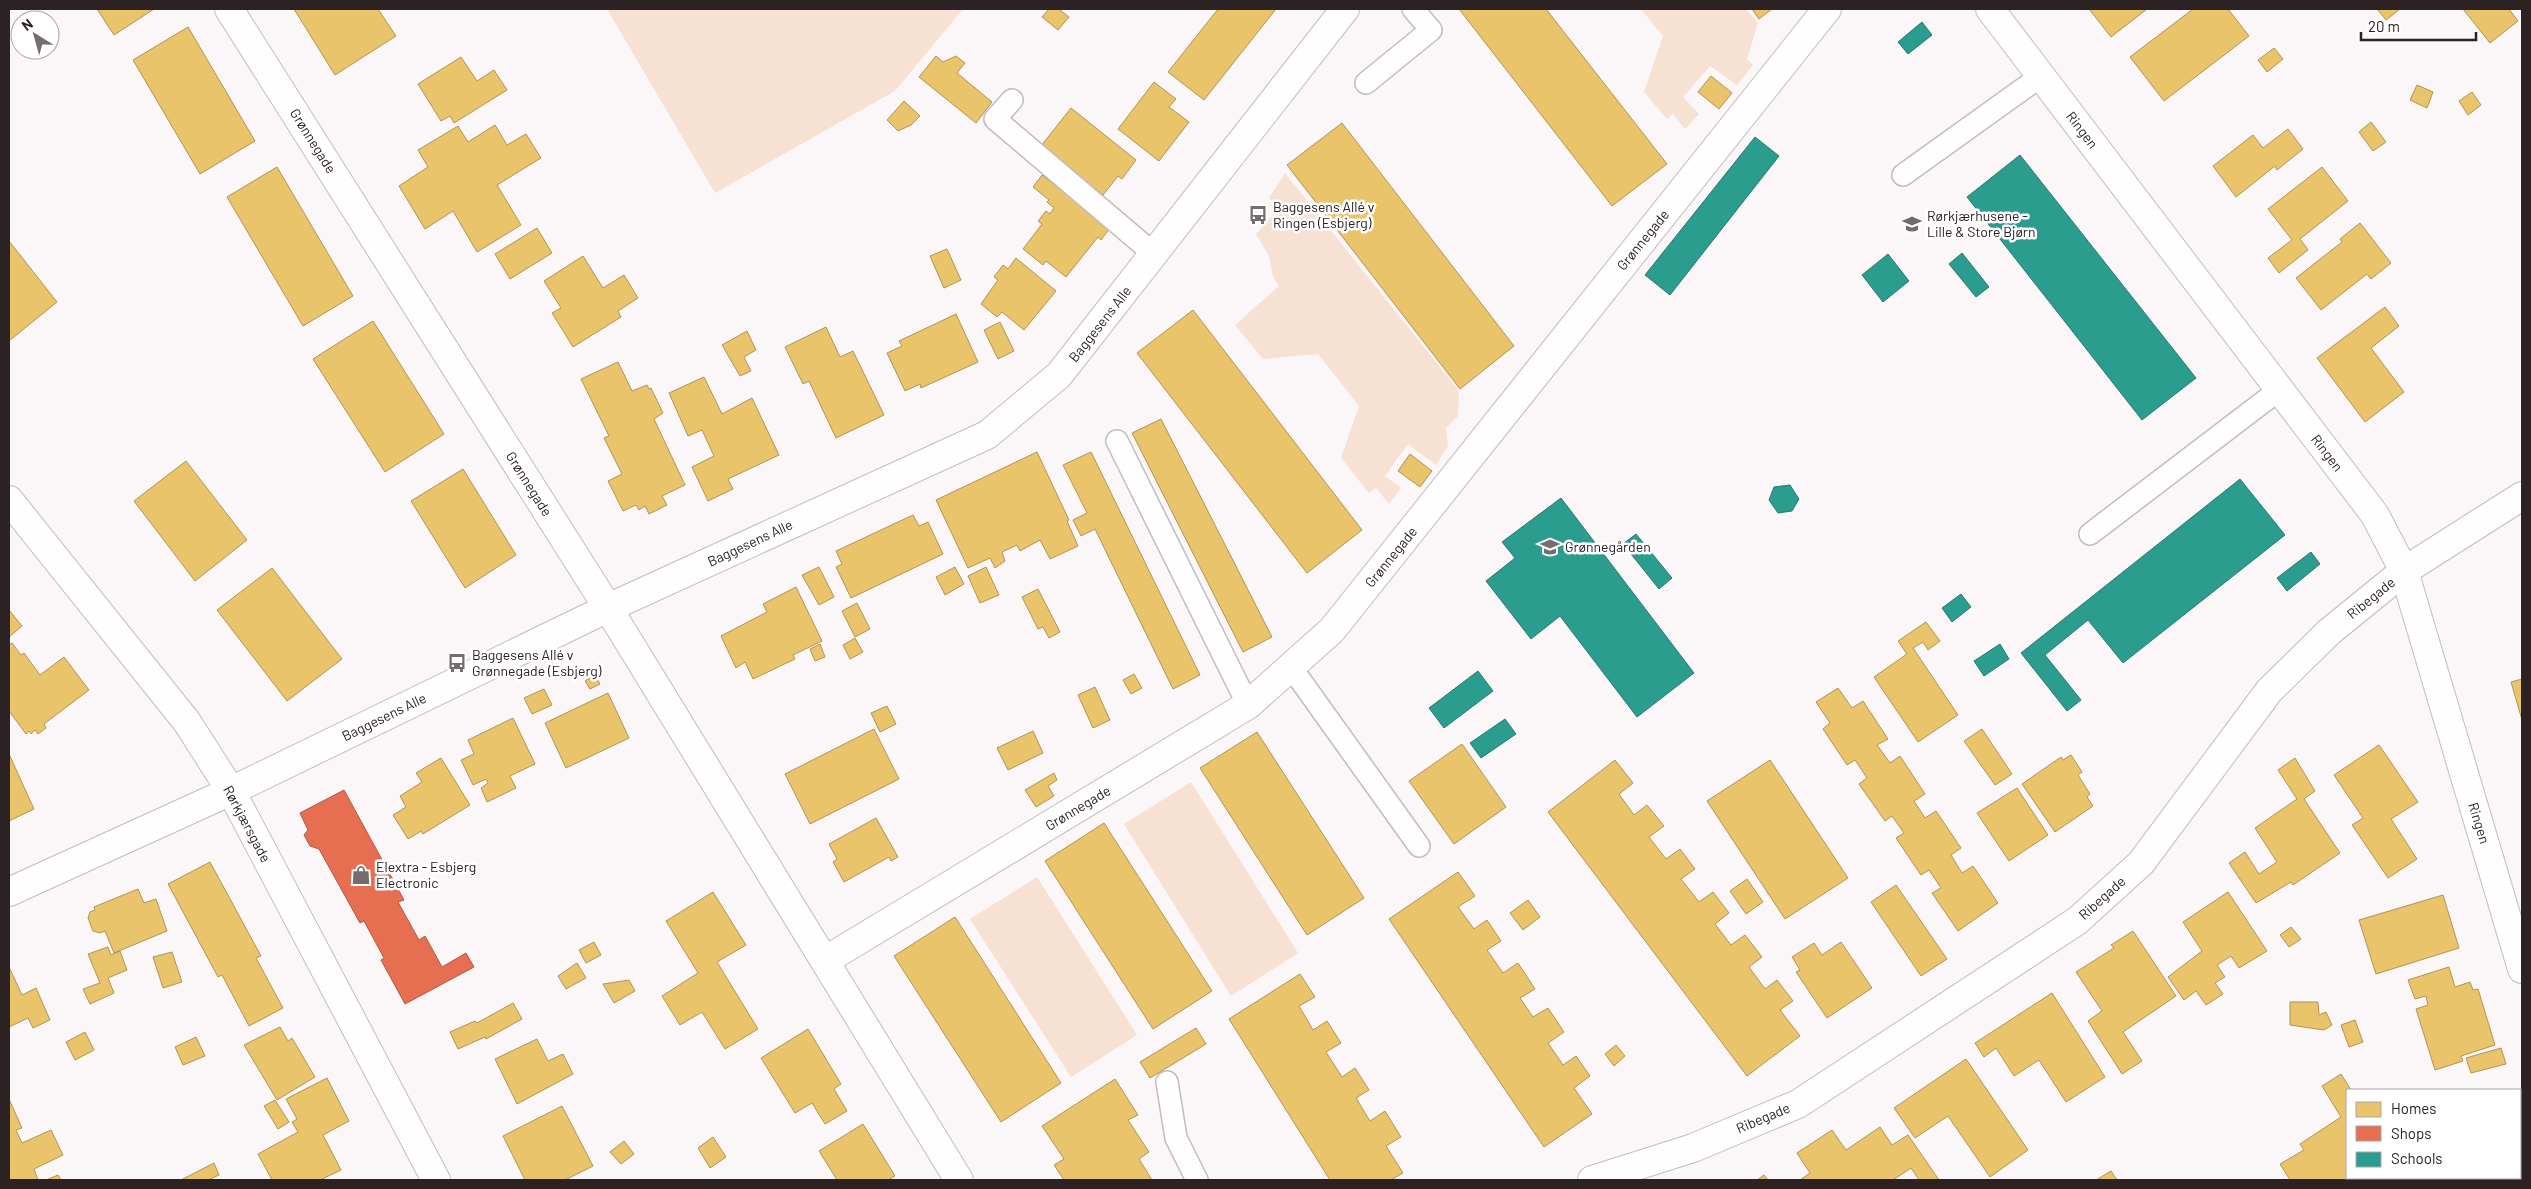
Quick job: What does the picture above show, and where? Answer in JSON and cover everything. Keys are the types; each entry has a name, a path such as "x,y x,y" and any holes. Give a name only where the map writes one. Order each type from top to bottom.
{"street":[{"name":"Grønnegade","path":"229,9 608,608 826,960 959,1180"},
{"name":"Baggesens Alle","path":"9,892 231,791 608,608 987,435 1060,376 1345,9"},
{"name":"Grønnegade","path":"826,960 1248,705 1332,630 1826,9"},
{"name":"Ringen","path":"1990,9 2375,515 2404,571 2522,969"},
{"name":"Ribegade","path":"1592,1180 1693,1148 1798,1104 2077,921 2141,863 2269,691 2329,632 2404,571 2522,496"},
{"name":"Rørkjærsgade","path":"9,500 187,722 231,791 436,1180"}],"lane":[{"path":"1366,83 1431,30 1413,9"},
{"path":"1902,176 2041,76"},
{"path":"1012,100 995,119 1154,254"},
{"path":"2090,534 2279,390"},
{"path":"1117,441 1248,705"},
{"path":"1291,667 1419,846"},
{"path":"1167,1082 1176,1138 1197,1180"}],"shaded area":[{"path":"607,9 963,9 895,91 715,193"},
{"path":"1641,9 1746,9 1758,23 1747,59 1753,65 1737,85 1710,66 1683,97 1699,114 1685,129 1673,114 1667,119 1644,92 1663,36"},
{"path":"1285,173 1459,391 1458,416 1446,428 1448,446 1436,465 1408,444 1385,476 1401,488 1389,504 1376,488 1369,493 1341,458 1359,406 1318,354 1263,359 1235,325 1279,286 1273,277 1269,256 1256,234 1279,209 1269,198"},
{"path":"1191,782 1298,953 1231,996 1124,824"},
{"path":"1037,877 1137,1035 1071,1077 970,919"}],"building: Homes":[{"path":"97,9 154,9 114,35"},
{"path":"294,9 378,9 396,36 335,75"},
{"path":"1049,9 1059,9 1069,17 1058,30 1042,17"},
{"path":"1218,9 1276,9 1204,100 1168,72"},
{"path":"1459,9 1546,9 1667,164 1612,206"},
{"path":"1752,9 1772,9 1759,19"},
{"path":"2089,9 2147,9 2111,37"},
{"path":"2193,9 2228,9 2249,36 2164,101 2130,57"},
{"path":"2377,9 2400,9 2386,20"},
{"path":"2463,9 2509,9 2518,21 2490,43"},
{"path":"188,27 255,141 200,174 133,60"},
{"path":"2274,48 2283,59 2267,72 2258,60"},
{"path":"936,56 943,62 956,56 965,63 957,73 992,102 976,123 919,77"},
{"path":"461,57 477,81 494,70 507,90 454,123 450,116 441,121 418,84"},
{"path":"1711,76 1732,93 1719,109 1698,92"},
{"path":"1154,82 1176,99 1169,107 1189,122 1159,161 1118,129"},
{"path":"2417,85 2433,92 2427,108 2410,100"},
{"path":"2472,92 2481,105 2468,115 2459,101"},
{"path":"904,101 920,116 911,125 898,131 887,120"},
{"path":"1071,108 1136,160 1122,179 1118,176 1103,195 1041,146"},
{"path":"2371,122 2386,142 2373,151 2359,132"},
{"path":"1342,123 1514,346 1460,389 1287,165"},
{"path":"495,125 507,145 526,134 541,158 497,185 521,225 477,252 453,211 425,229 399,186 428,167 418,150 458,126 468,142"},
{"path":"2288,129 2303,149 2277,170 2275,166 2236,197 2213,166 2253,135 2263,148"},
{"path":"277,167 353,296 303,326 227,197"},
{"path":"2322,167 2348,201 2300,239 2308,250 2279,273 2268,258 2292,240 2268,209"},
{"path":"1042,175 1110,228 1101,240 1098,237 1066,277 1046,261 1043,265 1023,249 1042,224 1038,221 1046,211 1050,214 1054,208 1047,202 1049,200 1033,187"},
{"path":"2360,223 2391,263 2371,279 2367,274 2321,310 2296,278 2342,242 2340,239"},
{"path":"537,228 552,253 510,279 495,254"},
{"path":"9,241 57,302 9,341"},
{"path":"947,249 961,280 944,288 930,256"},
{"path":"583,256 603,288 624,275 638,298 618,311 621,317 573,347 552,313 561,308 544,281"},
{"path":"1016,258 1056,291 1024,330 1002,312 997,317 981,304 998,280 994,277 1003,265 1008,269"},
{"path":"2385,307 2399,326 2371,348 2404,392 2365,422 2317,358"},
{"path":"1193,310 1362,530 1307,573 1137,353"},
{"path":"956,314 978,362 921,388 920,384 905,391 887,353 902,346 899,341"},
{"path":"373,321 444,434 385,472 313,359"},
{"path":"1000,322 1014,351 998,359 984,330"},
{"path":"826,327 840,357 853,351 884,415 836,438 809,381 803,384 785,347"},
{"path":"747,331 756,350 744,357 751,371 740,376 722,345"},
{"path":"618,362 632,391 647,385 649,389 651,388 663,413 654,419 685,485 662,496 667,505 649,514 645,506 639,510 636,505 623,511 608,481 622,474 604,438 609,436 581,379"},
{"path":"704,377 722,414 752,398 779,455 728,479 733,489 708,501 692,467 714,456 702,430 688,436 669,393"},
{"path":"1161,419 1272,637 1243,652 1132,433"},
{"path":"1037,452 1069,520 1067,521 1078,546 1050,559 1040,540 1020,551 1017,545 1002,552 1005,561 995,568 990,558 968,568 936,500"},
{"path":"1091,452 1200,675 1173,689 1095,529 1081,536 1073,520 1087,513 1063,465"},
{"path":"1410,454 1432,471 1420,487 1398,471"},
{"path":"186,461 247,540 195,581 134,501"},
{"path":"463,469 516,555 465,588 411,501"},
{"path":"913,515 919,526 928,522 943,554 851,598 836,567 842,564 836,551"},
{"path":"819,567 834,597 819,605 802,575"},
{"path":"955,567 964,584 945,595 936,577"},
{"path":"986,567 999,595 980,603 968,576"},
{"path":"272,568 342,659 287,701 217,610"},
{"path":"796,587 822,641 793,655 795,659 753,679 745,662 736,668 721,636 767,612 763,604"},
{"path":"1038,589 1060,632 1049,638 1043,627 1038,629 1022,597"},
{"path":"857,603 870,629 855,637 842,611"},
{"path":"9,610 22,626 9,637"},
{"path":"1926,622 1940,641 1928,650 1923,642 1913,648 1958,715 1918,742 1874,677 1907,654 1898,641"},
{"path":"855,638 863,652 850,659 843,645"},
{"path":"12,643 21,655 24,653 40,675 64,657 89,690 44,724 46,728 38,734 35,730 31,734 29,731 26,734 9,711 9,645"},
{"path":"820,644 825,657 815,661 810,649"},
{"path":"1134,674 1142,688 1131,694 1123,680"},
{"path":"595,675 600,684 590,689 585,681"},
{"path":"2522,679 2522,720 2511,682"},
{"path":"1095,687 1110,720 1093,728 1078,695"},
{"path":"1838,688 1852,708 1863,701 1888,739 1877,745 1890,763 1900,756 1925,794 1914,801 1925,818 1936,811 1961,848 1951,855 1962,873 1973,866 1998,903 1958,931 1932,893 1941,888 1929,870 1921,875 1896,838 1904,833 1892,816 1885,821 1859,784 1867,778 1855,760 1847,765 1823,729 1830,723 1816,702"},
{"path":"544,689 552,705 532,714 524,698"},
{"path":"608,693 629,738 566,768 545,723"},
{"path":"887,706 896,724 880,732 871,713"},
{"path":"513,718 535,764 510,776 516,788 487,802 481,788 488,783 486,779 473,785 461,760 474,754 468,740"},
{"path":"874,729 899,779 810,824 785,774"},
{"path":"1982,729 2012,774 1995,785 1964,741"},
{"path":"1033,731 1043,753 1008,770 997,748"},
{"path":"1257,732 1364,898 1307,935 1200,768"},
{"path":"1462,744 1506,807 1454,844 1409,781"},
{"path":"2379,745 2418,802 2391,819 2417,859 2388,878 2352,825 2363,818 2334,775"},
{"path":"9,754 34,809 9,821"},
{"path":"2071,755 2082,772 2078,775 2090,794 2087,797 2093,806 2055,832 2022,784 2061,757 2063,760"},
{"path":"441,758 470,805 423,834 421,831 408,839 393,815 406,807 400,796 422,782 416,773"},
{"path":"2295,758 2315,791 2304,799 2340,853 2293,885 2291,882 2256,903 2229,863 2245,852 2259,874 2277,862 2255,828 2297,799 2278,770"},
{"path":"1615,760 1633,783 1619,794 1634,815 1647,805 1664,826 1649,837 1666,859 1680,849 1695,869 1681,879 1699,902 1713,892 1729,913 1715,924 1731,945 1745,935 1762,957 1749,967 1765,989 1777,980 1793,1001 1780,1010 1800,1036 1747,1076 1548,812"},
{"path":"1770,760 1848,878 1785,919 1707,801"},
{"path":"1054,773 1057,780 1048,786 1054,796 1036,807 1025,790"},
{"path":"2017,788 2048,835 2009,861 1977,813"},
{"path":"876,818 898,857 891,861 889,857 844,882 833,862 837,859 829,844"},
{"path":"1104,823 1212,991 1153,1029 1045,861"},
{"path":"210,862 261,956 256,958 283,1008 249,1026 222,975 218,977 168,884"},
{"path":"1458,872 1475,896 1458,907 1474,929 1487,920 1501,941 1487,950 1503,973 1518,963 1535,989 1520,998 1533,1017 1548,1008 1564,1032 1548,1043 1563,1065 1576,1056 1590,1076 1574,1088 1592,1114 1544,1147 1389,919"},
{"path":"1747,879 1763,902 1746,914 1730,891"},
{"path":"1896,885 1947,959 1921,976 1871,902"},
{"path":"138,889 144,903 156,899 167,931 114,953 105,931 100,933 93,931 88,918 90,912 95,910 94,907"},
{"path":"713,892 746,945 717,962 758,1029 725,1049 702,1012 680,1025 662,996 698,973 666,921"},
{"path":"2228,892 2267,951 2239,968 2231,956 2217,965 2225,977 2215,983 2223,994 2206,1005 2196,991 2184,1000 2168,977 2202,951 2183,922"},
{"path":"2443,895 2459,948 2376,974 2359,920"},
{"path":"1528,900 1540,917 1523,930 1510,913"},
{"path":"955,917 1061,1083 1001,1122 894,956"},
{"path":"2291,927 2301,939 2289,947 2280,935"},
{"path":"2133,931 2176,996 2123,1032 2142,1061 2122,1074 2088,1021 2102,1011 2076,972 2114,948 2111,945"},
{"path":"594,942 601,955 586,963 579,950"},
{"path":"1841,942 1872,988 1827,1018 1796,972 1800,970 1792,957 1814,943 1822,955"},
{"path":"108,947 111,955 120,951 127,970 108,978 114,993 90,1004 83,989 100,983 88,954"},
{"path":"172,952 182,982 163,988 153,957"},
{"path":"577,963 586,978 566,989 558,976"},
{"path":"9,967 22,995 36,988 50,1020 33,1028 28,1018 9,1027"},
{"path":"2449,967 2455,987 2470,982 2473,990 2478,989 2495,1045 2461,1056 2463,1061 2435,1070 2416,1009 2428,1005 2426,996 2415,999 2408,980"},
{"path":"1300,974 1315,997 1299,1006 1313,1030 1327,1021 1341,1043 1326,1052 1342,1077 1355,1068 1369,1090 1356,1098 1370,1121 1385,1111 1401,1137 1386,1146 1403,1173 1391,1180 1330,1180 1229,1019"},
{"path":"629,980 635,991 614,1003 603,984"},
{"path":"2052,993 2105,1077 2066,1102 2039,1060 2014,1076 1996,1048 1984,1057 1975,1043"},
{"path":"2290,1002 2318,1002 2319,1015 2326,1012 2332,1025 2324,1030 2290,1025"},
{"path":"513,1003 522,1019 486,1039 485,1037 458,1049 450,1032 475,1021 477,1023"},
{"path":"2355,1020 2363,1042 2349,1047 2341,1025"},
{"path":"280,1027 288,1041 292,1038 315,1077 277,1100 244,1045"},
{"path":"1196,1028 1206,1044 1150,1078 1140,1062"},
{"path":"808,1029 841,1084 834,1089 847,1111 825,1124 812,1103 795,1113 761,1058"},
{"path":"85,1032 94,1050 75,1060 66,1042"},
{"path":"196,1037 205,1056 183,1065 175,1047"},
{"path":"537,1039 548,1061 563,1054 573,1074 517,1104 495,1059"},
{"path":"1616,1045 1625,1056 1614,1066 1605,1054"},
{"path":"2501,1048 2506,1064 2471,1073 2466,1058"},
{"path":"1966,1059 2028,1150 1990,1177 1948,1116 1915,1138 1894,1108"},
{"path":"2341,1074 2350,1089 2346,1089 2346,1179 2386,1180 2290,1180 2280,1164 2304,1150 2300,1144 2341,1117 2322,1086"},
{"path":"327,1078 349,1121 323,1135 341,1170 320,1180 272,1180 258,1154 298,1132 292,1122 297,1119 286,1099"},
{"path":"1115,1079 1138,1115 1128,1120 1149,1152 1139,1159 1152,1180 1064,1180 1054,1165 1064,1159 1042,1126"},
{"path":"9,1099 22,1128 16,1130 22,1143 51,1130 63,1155 34,1169 38,1180 9,1180"},
{"path":"275,1100 289,1122 278,1129 264,1106"},
{"path":"562,1106 593,1166 565,1180 525,1180 503,1136"},
{"path":"863,1124 895,1176 888,1180 837,1180 819,1151"},
{"path":"1880,1127 1892,1145 1908,1135 1939,1180 1919,1180 1911,1168 1893,1180 1800,1180 1810,1173 1797,1153 1832,1130 1846,1150"},
{"path":"713,1137 726,1157 710,1168 698,1148"},
{"path":"624,1141 634,1154 621,1164 610,1152"},
{"path":"214,1163 219,1175 208,1180 181,1180"},
{"path":"2111,1171 2117,1180 2096,1180"},
{"path":"58,1175 61,1180 46,1180"},
{"path":"1764,1175 1768,1180 1757,1180"}],"building: Shops":[{"path":"344,790 404,900 398,902 419,940 425,936 442,967 466,953 474,967 405,1004 381,960 384,958 364,921 360,923 319,849 310,846 304,835 308,830 300,813"}],"building: Schools":[{"path":"1922,22 1932,35 1908,54 1898,42"},
{"path":"1755,137 1779,156 1670,295 1645,275"},
{"path":"2020,155 2196,378 2142,420 1967,197"},
{"path":"1962,253 1989,287 1976,297 1949,264"},
{"path":"1888,254 1909,281 1883,302 1862,275"},
{"path":"2240,479 2285,535 2123,663 2088,620 2045,655 2081,700 2067,711 2021,653"},
{"path":"1790,485 1799,499 1792,511 1778,513 1769,500 1774,487"},
{"path":"1561,498 1694,673 1637,717 1560,616 1531,639 1486,581 1515,558 1502,542"},
{"path":"1636,534 1672,578 1659,589 1623,544"},
{"path":"2311,552 2320,564 2287,591 2277,578"},
{"path":"1961,594 1971,607 1952,622 1942,608"},
{"path":"2000,644 2009,659 1984,676 1974,661"},
{"path":"1478,671 1493,691 1444,728 1429,708"},
{"path":"1505,719 1516,734 1481,758 1470,743"}],"place":[{"name":"Baggesens Allé v Ringen (Esbjerg)","path":"1258,215"},
{"name":"Rørkjærhusene - Lille & Store Bjørn","path":"1912,224"},
{"name":"Grønnegården","path":"1550,547"},
{"name":"Baggesens Allé v Grønnegade (Esbjerg)","path":"457,663"},
{"name":"Elextra - Esbjerg Electronic","path":"361,875"}]}
